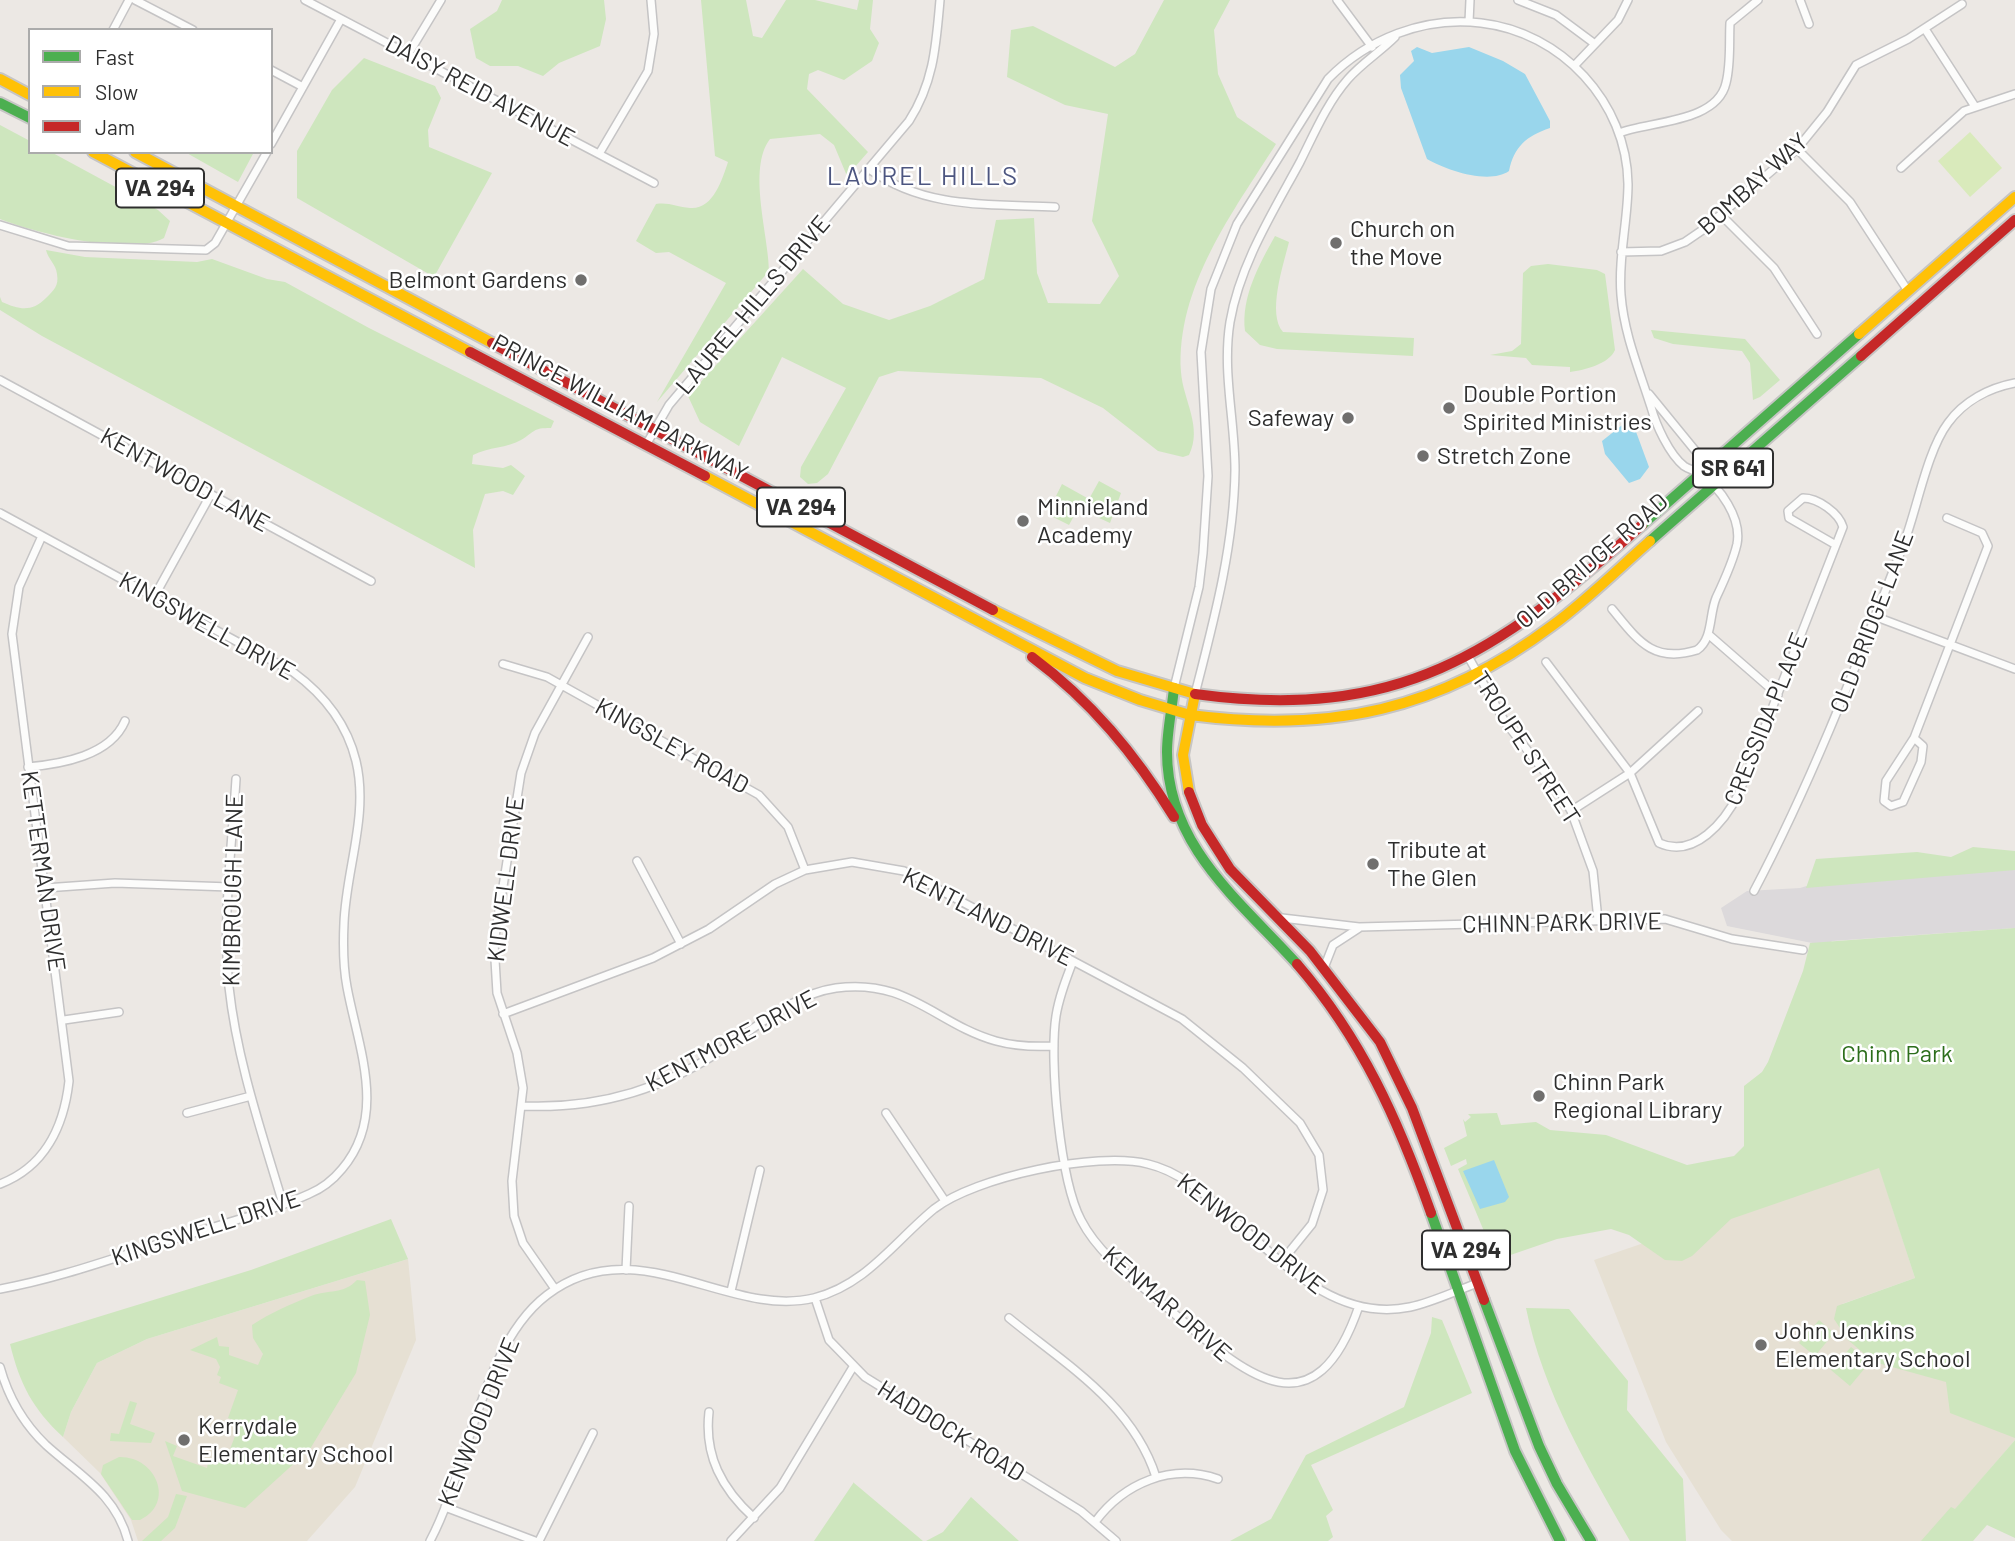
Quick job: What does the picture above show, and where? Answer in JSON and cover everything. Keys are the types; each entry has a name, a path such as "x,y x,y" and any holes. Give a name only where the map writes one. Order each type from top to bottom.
{"main road":[{"path":"0,79 28,95"},
{"path":"0,103 28,117"},
{"name":"PRINCE WILLIAM PARKWAY","path":"97,154 1109,689 1190,715"},
{"name":"PRINCE WILLIAM PARKWAY","path":"139,154 1066,648 1117,671 1195,694"},
{"name":"OLD BRIDGE ROAD","path":"1195,694 1272,703 1332,699 1400,685 1469,658 1545,610 2015,197"},
{"name":"OLD BRIDGE ROAD","path":"1190,715 1250,724 1287,725 1347,719 1399,708 1478,676 1555,624 2015,220"},
{"name":"VA 294","path":"991,628 1053,673 1102,717 1140,762 1192,847 1227,893 1318,990 1357,1044 1418,1180 1511,1446 1560,1541"},
{"path":"1174,688 1166,748 1167,768 1177,809 1192,847"},
{"name":"VA 294","path":"1195,694 1184,745 1184,769 1197,816 1223,861 1324,968 1366,1020 1400,1079 1539,1446 1557,1484 1591,1541"}],"street":[{"path":"114,28 129,0"},
{"path":"135,0 189,28"},
{"name":"DAISY REID AVENUE","path":"305,0 654,183"},
{"path":"409,53 441,0"},
{"path":"599,154 648,71 654,34 650,0"},
{"name":"LAUREL HILLS DRIVE","path":"646,445 669,405 909,121 924,95 934,63 940,0"},
{"path":"1337,0 1377,53"},
{"path":"1469,22 1470,0"},
{"path":"1518,0 1556,15 1595,44"},
{"path":"1574,66 1618,20 1628,0"},
{"path":"1619,133 1635,127 1681,120 1704,108 1721,93 1727,79 1730,23 1758,0"},
{"path":"1800,0 1809,24"},
{"name":"BOMBAY WAY","path":"1621,252 1646,253 1672,248 1722,216 1797,149 1826,112 1850,71 1962,4"},
{"path":"273,140 341,19"},
{"path":"1174,688 1199,587 1203,553 1208,476 1201,352 1206,312 1217,267 1237,224 1316,95 1344,63 1371,44 1432,25 1469,22 1522,33 1546,45 1574,66 1598,92 1619,133 1628,183 1621,252 1624,319 1657,424 1685,466 1700,474 1732,510 1738,534 1730,566 1712,609 1708,634 1704,644 1696,650 1656,652 1641,644 1612,609"},
{"path":"1924,29 1974,106"},
{"path":"1195,694 1223,575 1233,503 1233,441 1227,367 1235,299 1251,256 1332,100 1348,79 1398,34"},
{"path":"273,71 303,87"},
{"path":"1901,168 1958,115 1974,106 2015,94"},
{"path":"1797,149 1850,202 1908,291"},
{"path":"0,225 68,246 181,252 210,248 266,154"},
{"path":"869,169 898,188 932,199 1055,207"},
{"path":"1722,216 1774,268 1817,334"},
{"name":"KENTWOOD LANE","path":"0,380 371,582"},
{"name":"OLD BRIDGE LANE","path":"1754,891 1816,765 1913,518 1942,432 1969,402 1993,389 2015,383"},
{"path":"1646,391 1698,454 1700,474"},
{"path":"154,597 211,494"},
{"name":"CRESSIDA PLACE","path":"1546,663 1630,773 1659,843 1680,845 1705,836 1722,822 1740,793 1836,545 1842,522 1813,499 1798,500 1788,511 1788,518 1836,545"},
{"name":"KINGSWELL DRIVE","path":"0,513 304,680 336,715 355,759 359,814 345,897 344,960 350,1005 366,1070 365,1119 357,1146 341,1171 318,1189 283,1204 66,1275 0,1289"},
{"path":"1914,737 1923,746 1921,762 1903,802 1891,806 1884,800 1883,790 1914,737 1989,546 1982,533 1947,518"},
{"name":"KETTERMAN DRIVE","path":"0,1184 33,1164 57,1132 69,1081 64,1020 16,678 13,626 22,578 42,536"},
{"path":"1874,617 2015,669"},
{"path":"1708,634 1778,695"},
{"name":"KIDWELL DRIVE","path":"555,1289 523,1242 514,1216 512,1181 523,1106 521,1070 495,982 494,943 519,781 536,733 588,637"},
{"name":"TROUPE STREET","path":"1469,658 1505,722 1551,779 1571,811 1593,871 1598,920"},
{"name":"KINGSLEY ROAD","path":"502,664 540,674 563,685 759,795 788,827 806,870"},
{"path":"1571,811 1630,773 1698,711"},
{"path":"28,767 66,761 95,750 117,736 125,721"},
{"name":"KIMBROUGH LANE","path":"236,779 230,887 229,985 251,1096 283,1204"},
{"path":"636,861 681,944"},
{"name":"KENTLAND DRIVE","path":"503,1014 582,987 681,944 775,884 806,870 852,862 904,871 1198,1031 1243,1069 1307,1131 1320,1155 1323,1190 1311,1224 1282,1261"},
{"path":"45,888 115,883 230,887"},
{"name":"CHINN PARK DRIVE","path":"1275,915 1295,922 1359,927 1665,919 1732,939 1803,950"},
{"path":"1324,968 1333,945 1359,927"},
{"name":"KENMAR DRIVE","path":"1073,961 1059,997 1054,1046 1064,1167 1073,1202 1097,1243 1114,1262 1211,1345 1252,1375 1270,1381 1291,1382 1326,1368 1344,1346 1359,1306"},
{"name":"KENTMORE DRIVE","path":"523,1106 597,1103 645,1090 696,1066 789,1005 835,988 887,990 923,1003 996,1041 1054,1046"},
{"path":"64,1020 119,1012"},
{"path":"187,1113 251,1096"},
{"path":"886,1113 945,1201"},
{"name":"KENWOOD DRIVE","path":"430,1541 508,1340 531,1310 555,1289 593,1273 626,1270 674,1276 774,1301 815,1298 845,1287 863,1275 945,1201 992,1180 1121,1160 1167,1170 1198,1189 1316,1288 1359,1306 1393,1309 1410,1307 1478,1283"},
{"path":"731,1291 760,1170"},
{"path":"626,1270 628,1206"},
{"name":"HADDOCK ROAD","path":"815,1298 829,1340 853,1367 1095,1522 1116,1541"},
{"path":"1009,1318 1122,1413 1143,1443 1156,1477"},
{"path":"0,1367 23,1418 46,1445 101,1490 116,1512 128,1541"},
{"path":"731,1541 754,1518 791,1472 853,1367"},
{"path":"709,1412 708,1434 715,1466 731,1497 754,1518"},
{"path":"445,1507 537,1541 593,1433"},
{"path":"1095,1522 1115,1499 1156,1477 1194,1472 1218,1479"}],"shaded area":[{"path":"2015,861 2015,928 1832,941 1827,946 1727,926 1721,908 1747,891 1800,888 1833,878"},
{"name":"John Jenkins Elementary School","path":"1878,1163 1915,1278 1842,1304 2015,1433 2015,1440 1928,1541 1732,1541 1721,1530 1666,1442 1594,1260"},
{"path":"408,1259 416,1340 355,1487 307,1541 138,1541 131,1520 100,1473 63,1437 71,1412 97,1363 147,1339"}],"green space":[{"path":"502,0 604,0 606,19 600,46 559,63 543,76 518,66 490,66 476,58 470,29 497,11"},
{"path":"701,0 746,0 753,36 762,38 786,0 815,0 857,10 859,0 873,0 870,29 879,43 872,61 844,80 818,70 809,74 807,89 868,152 847,176 834,145 820,134 770,139 763,152 760,167 761,203 769,271 657,402 726,283 669,252 656,253 636,241 656,204 690,208 705,204 711,199 728,162 715,156"},
{"path":"1164,0 1230,0 1214,30 1218,74 1237,117 1276,144 1210,252 1188,310 1182,341 1181,372 1194,434 1189,455 1183,457 1158,451 1103,408 1041,378 898,371 879,377 828,474 817,483 808,484 800,477 801,467 846,388 782,357 739,446 700,422 688,396 803,269 843,304 889,320 930,306 984,279 996,220 1034,218 1037,273 1048,303 1100,304 1119,276 1092,221 1108,114 1065,105 1007,77 1011,30 1033,26 1115,67 1135,54"},
{"path":"364,58 435,86 441,98 428,130 429,147 492,173 434,277 297,198 297,151 332,90"},
{"path":"0,125 28,140 28,154 55,154 158,210 170,221 164,238 129,245 82,241 36,231 0,219"},
{"path":"1970,132 2002,168 1970,197 1938,161"},
{"path":"189,154 253,154 238,182"},
{"path":"1275,236 1289,242 1276,302 1278,324 1283,332 1414,338 1413,356 1277,349 1260,345 1245,331 1244,318 1257,270"},
{"path":"46,250 85,257 197,262 212,259 267,279 285,282 369,328 554,421 551,428 537,429 516,443 473,455 472,464 503,468 511,465 525,476 513,495 503,491 485,494 473,530 475,568 42,336 0,310 0,297 2,302 14,307 31,308 41,303 54,290 57,274"},
{"path":"1548,264 1597,270 1605,274 1615,350 1602,363 1570,372 1570,367 1532,365 1526,358 1490,355 1512,351 1521,344 1523,273 1531,266"},
{"path":"1651,330 1745,339 1780,380 1753,400 1750,363 1742,351 1673,344 1654,338"},
{"path":"1099,481 1121,493 1110,523 1084,511 1085,507 1080,505 1069,525 1049,515 1051,510 1056,512 1061,499 1056,496 1062,484 1089,499"},
{"path":"1973,847 2015,851 2015,870 1806,888 1816,859 1917,852 1951,857"},
{"name":"Chinn Park","path":"2015,928 2015,1438 1950,1413 1946,1382 1874,1362 1848,1340 1834,1319 1837,1306 1915,1278 1879,1168 1731,1219 1692,1256 1682,1261 1665,1260 1629,1235 1611,1229 1557,1239 1496,1260 1458,1169 1467,1164 1466,1159 1451,1166 1444,1148 1467,1136 1463,1119 1465,1122 1471,1117 1468,1114 1497,1113 1501,1125 1536,1122 1550,1130 1606,1135 1687,1165 1734,1156 1744,1146 1744,1086 1762,1072 1768,1062 1803,971 1810,943"},
{"path":"391,1219 408,1259 147,1339 97,1363 71,1412 63,1437 43,1416 23,1384 10,1344 251,1270"},
{"path":"357,1280 365,1281 370,1315 356,1373 310,1449 245,1508 182,1491 165,1441 177,1446 173,1456 207,1468 208,1463 216,1465 219,1455 227,1457 240,1423 228,1418 238,1390 219,1383 221,1377 217,1375 220,1367 216,1359 190,1350 217,1337 219,1346 229,1347 229,1355 258,1365 263,1354 253,1338 252,1325 296,1302 341,1290"},
{"path":"1526,1308 1569,1309 1628,1381 1627,1410 1683,1479 1686,1541 1630,1541 1583,1457 1555,1399"},
{"path":"1432,1317 1442,1320 1472,1393 1311,1465 1333,1510 1326,1516 1333,1537 1328,1541 1230,1541 1271,1519 1306,1455 1404,1407 1431,1333"},
{"path":"1819,1320 1834,1333 1815,1356 1799,1343"},
{"path":"1851,1347 1870,1362 1850,1386 1831,1370"},
{"path":"130,1401 137,1403 130,1424 155,1433 151,1443 110,1441 111,1433 119,1434"},
{"path":"2015,1440 2015,1538 1987,1525 1973,1541 1921,1541 1951,1507 1955,1509"},
{"path":"119,1457 143,1464 157,1482 157,1503 151,1512 140,1520 132,1520 101,1474 103,1465"},
{"path":"854,1483 923,1541 814,1541"},
{"path":"176,1494 187,1496 175,1528 161,1541 142,1541 168,1517"},
{"path":"971,1497 1019,1541 926,1541 943,1532"}],"water":[{"path":"1417,47 1432,53 1469,47 1503,61 1525,74 1550,121 1550,128 1522,143 1514,155 1509,171 1501,175 1490,177 1468,174 1427,159 1401,88 1400,75 1414,61 1411,51"},
{"path":"1626,422 1635,429 1649,467 1640,479 1629,483 1605,454 1602,441"},
{"path":"1494,1160 1509,1197 1505,1202 1480,1209 1463,1171"}],"traffic: fast":[{"path":"0,103 28,117"},
{"path":"1642,525 1859,334"},
{"path":"1650,541 1861,356"},
{"path":"1174,688 1167,752 1170,786 1179,816 1193,844 1211,870 1297,964"},
{"path":"1431,1213 1515,1451 1560,1541"},
{"path":"1484,1300 1539,1446 1557,1484 1591,1541"}],"traffic: slow":[{"path":"0,79 28,94"},
{"path":"97,154 470,352"},
{"path":"139,154 492,343"},
{"path":"1859,334 2015,197"},
{"path":"705,476 1085,678 1140,700 1190,715"},
{"path":"1190,715 1290,721 1381,709 1425,696 1468,678 1553,625 1650,541"},
{"path":"993,610 1117,671 1195,694 1183,755 1189,792"}],"traffic: jam":[{"path":"1861,356 2015,220"},
{"path":"492,343 993,610"},
{"path":"470,352 705,476"},
{"path":"1195,694 1267,700 1330,698 1388,687 1440,668 1490,643 1539,610 1642,525"},
{"path":"1032,657 1074,692 1111,730 1174,817"},
{"path":"1189,792 1202,825 1230,869 1310,951 1380,1042 1412,1108 1484,1300"},
{"path":"1297,964 1341,1021 1376,1082 1405,1145 1431,1213"}],"place":[{"name":"Church on the Move","path":"1336,243"},
{"name":"Belmont Gardens","path":"581,280"},
{"name":"Double Portion Spirited Ministries","path":"1449,408"},
{"name":"Safeway","path":"1348,418"},
{"name":"Stretch Zone","path":"1423,456"},
{"name":"Minnieland Academy","path":"1023,521"},
{"name":"Tribute at The Glen","path":"1373,864"},
{"name":"Chinn Park Regional Library","path":"1539,1096"},
{"name":"John Jenkins Elementary School","path":"1761,1345"},
{"name":"Kerrydale Elementary School","path":"184,1440"}],"district":[{"name":"LAUREL HILLS","path":"923,176"}]}
